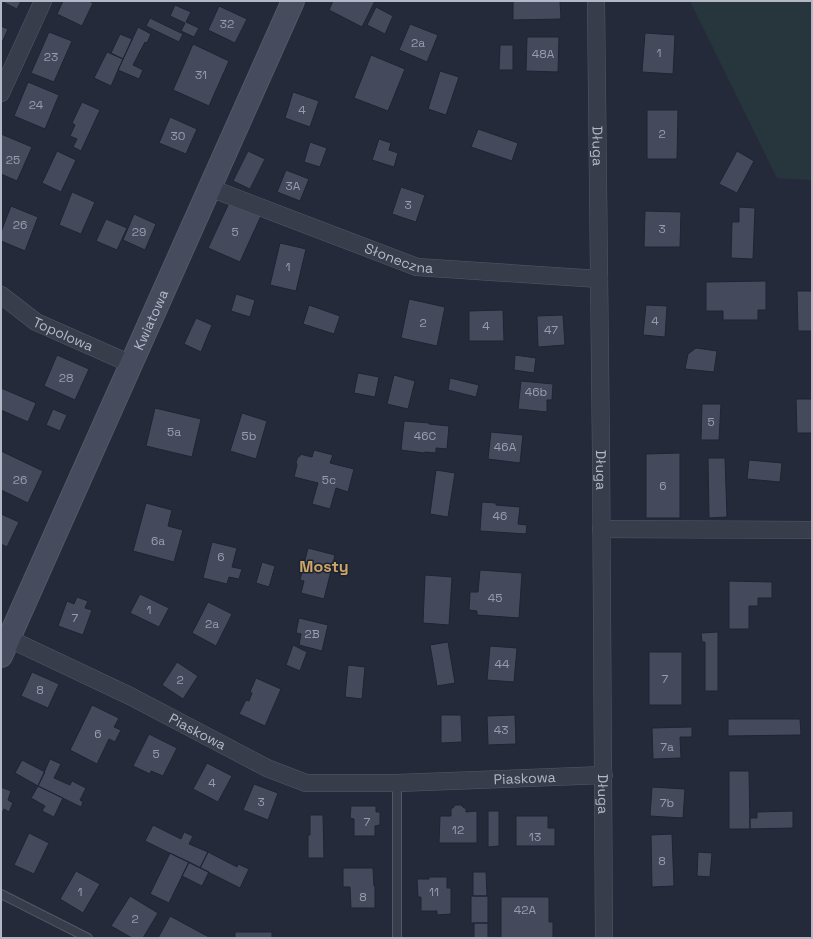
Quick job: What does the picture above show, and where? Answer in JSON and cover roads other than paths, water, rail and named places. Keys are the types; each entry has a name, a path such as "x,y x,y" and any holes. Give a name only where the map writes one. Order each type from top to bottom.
{"main road":[{"name":"Kwiatowa","path":"4,643 131,364 293,1"}],"street":[{"path":"1,93 43,1"},
{"name":"Długa","path":"596,1 602,529 604,938"},
{"name":"Słoneczna","path":"210,188 417,267 598,279"},
{"name":"Topolowa","path":"1,295 36,322 131,364"},
{"path":"602,529 812,530"},
{"name":"Piaskowa","path":"4,643 130,696 267,768 306,783 397,783 604,775"}],"lane":[{"path":"397,783 397,938"},
{"path":"1,894 88,938"}],"district":[{"name":"Mosty","path":"324,566"}]}
